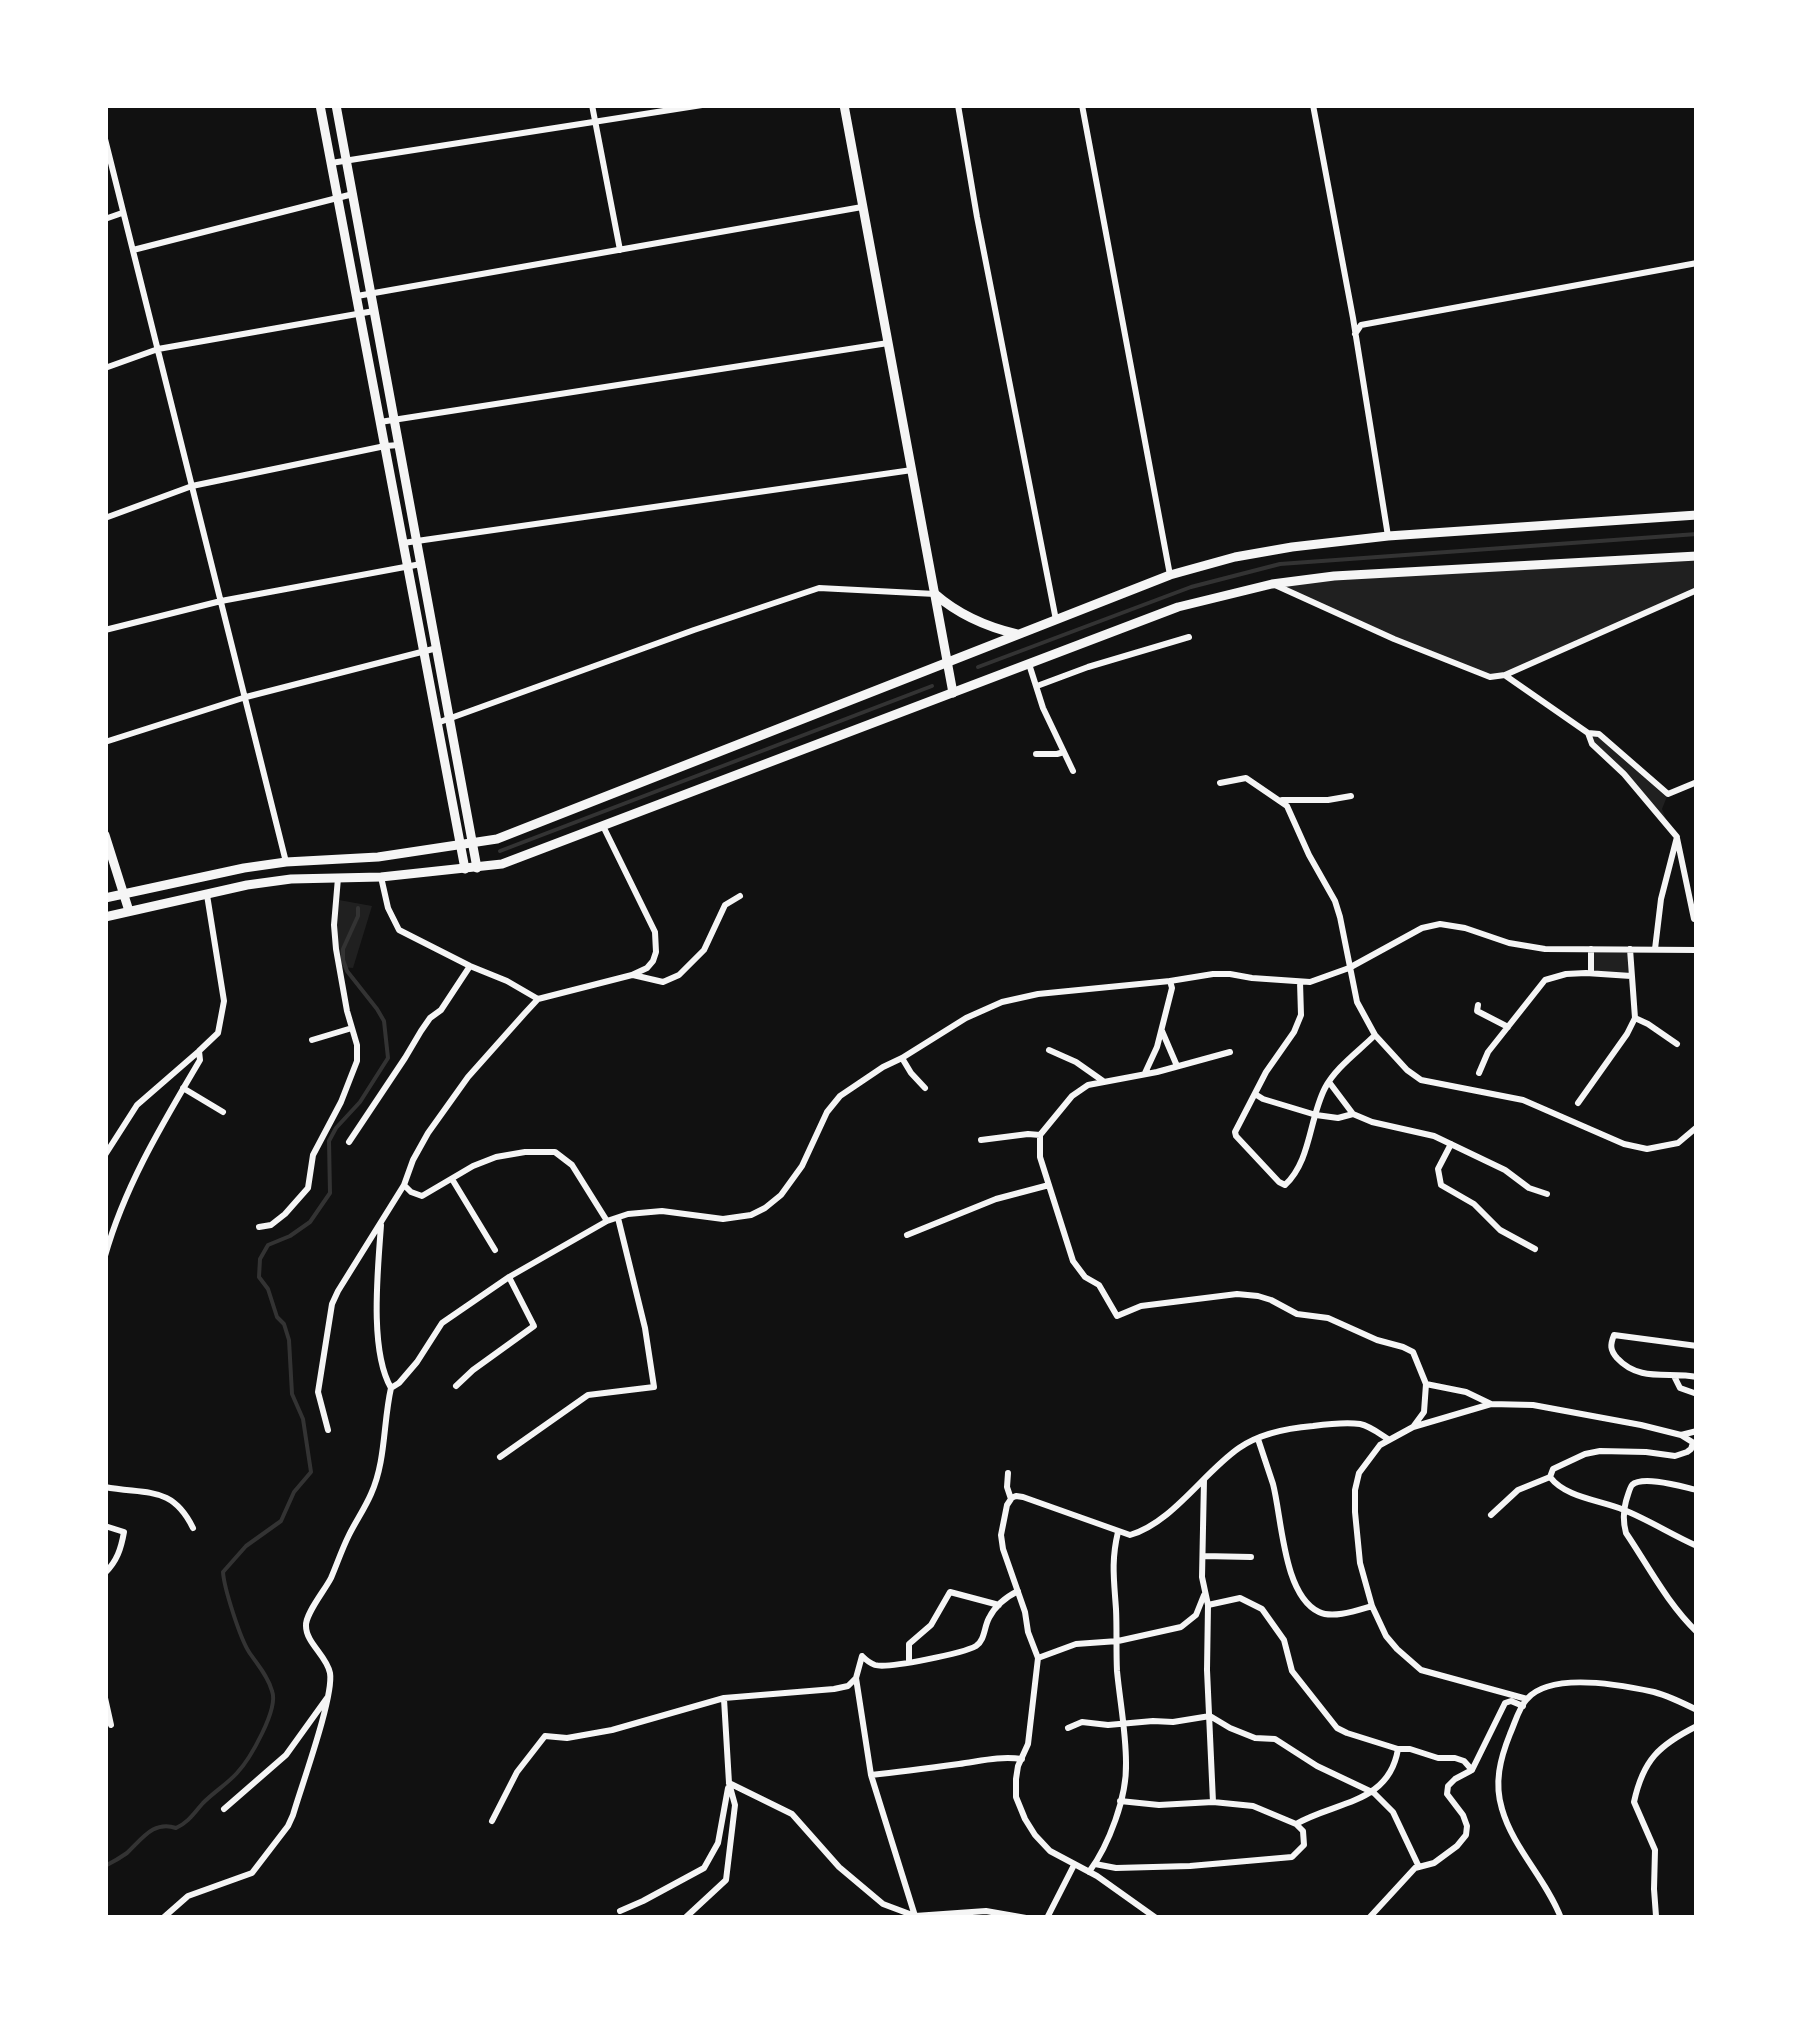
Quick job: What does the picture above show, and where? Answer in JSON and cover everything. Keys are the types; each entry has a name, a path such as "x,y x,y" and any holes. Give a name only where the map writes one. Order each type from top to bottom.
{"main road":[{"path":"320,105 465,870"},
{"path":"336,105 477,868"},
{"path":"844,105 953,693"},
{"path":"105,898 286,862 378,857 497,840 1170,575 1235,557 1388,536 1697,515"},
{"path":"105,917 207,892 291,879 381,878 502,864 1178,607 1272,584 1334,576 1697,556"},
{"path":"935,594 984,624 1020,635"},
{"path":"105,835 129,911"}],"street":[{"path":"592,105 620,250"},
{"path":"331,164 702,105"},
{"path":"958,105 1056,621"},
{"path":"1082,105 1170,575"},
{"path":"1313,105 1388,536"},
{"path":"105,139 286,862"},
{"path":"133,250 353,194"},
{"path":"356,296 862,207"},
{"path":"105,219 122,213"},
{"path":"1355,334 1361,325 1697,263"},
{"path":"105,368 158,349 374,311"},
{"path":"1353,318 1361,325"},
{"path":"380,422 888,343"},
{"path":"105,518 192,486 399,445"},
{"path":"403,542 912,470"},
{"path":"105,630 221,601 421,564"},
{"path":"1272,584 1490,677 1505,675 1697,590"},
{"path":"437,723 818,588 935,594"},
{"path":"1037,686 1189,637"},
{"path":"105,742 246,697 437,648"},
{"path":"1028,663 1043,708 1072,771"},
{"path":"1505,675 1588,733 1599,734 1668,794 1697,782"},
{"path":"1588,733 1592,744 1624,774 1677,837 1694,919"},
{"path":"1036,754 1064,752"},
{"path":"1220,783 1246,778 1288,806 1340,918 1357,1002 1375,1035 1407,1070 1421,1080 1523,1100 1624,1144 1647,1149 1678,1142 1697,1127"},
{"path":"1279,800 1350,796"},
{"path":"328,1430 318,1392 332,1304 404,1186 428,1133 468,1076 538,999 632,975 653,961 656,932 603,826"},
{"path":"1655,948 1661,898 1677,837"},
{"path":"259,1226 270,1225 285,1214 308,1188 313,1155 357,1061 336,949 338,878"},
{"path":"381,878 398,930 538,999"},
{"path":"105,1155 137,1105 218,1033 224,1001 207,892"},
{"path":"632,975 663,982 679,974 704,950 725,905 740,896"},
{"path":"391,1388 416,1362 442,1324 508,1276 607,1221 662,1210 723,1219 751,1215 765,1208 782,1196 802,1166 833,1103 861,1081 966,1018 1002,1002 1038,994 1213,974 1310,982 1349,968 1422,928 1440,924 1509,943 1545,948 1697,950"},
{"path":"1591,973 1592,949"},
{"path":"1578,1103 1635,1018 1630,949"},
{"path":"349,1142 420,1030 441,1010 470,966"},
{"path":"1479,1073 1488,1052 1545,980 1566,974 1632,976"},
{"path":"1144,1073 1162,1030 1172,988 1170,981"},
{"path":"1300,982 1301,1015 1294,1032 1266,1072 1234,1134 1279,1182 1290,1182 1302,1159 1328,1082 1375,1035"},
{"path":"1478,1005 1477,1011 1508,1027"},
{"path":"1635,1018 1676,1044"},
{"path":"312,1040 352,1028"},
{"path":"1162,1030 1177,1066"},
{"path":"1048,1050 1076,1062 1104,1082"},
{"path":"105,1256 126,1195 163,1121 200,1060 199,1051"},
{"path":"1230,1052 1088,1084 1040,1136 1040,1157 1073,1261 1085,1277 1099,1285 1117,1316 1141,1306 1212,1296 1258,1296 1297,1314 1328,1318 1403,1347 1413,1352 1426,1384 1424,1412 1414,1427"},
{"path":"902,1058 925,1088"},
{"path":"1328,1082 1353,1114 1378,1124 1434,1136 1505,1170 1528,1188 1548,1194"},
{"path":"183,1088 223,1112"},
{"path":"1255,1094 1263,1100 1316,1115 1338,1118 1353,1114"},
{"path":"981,1140 1040,1136"},
{"path":"1451,1144 1438,1169 1442,1186 1474,1204 1500,1230 1534,1248"},
{"path":"404,1186 422,1196 496,1157 555,1152 572,1165 607,1221"},
{"path":"452,1179 495,1250"},
{"path":"906,1236 1002,1196 1049,1185"},
{"path":"500,1457 588,1395 654,1387 645,1328 618,1218"},
{"path":"163,1918 188,1896 252,1873 288,1826 328,1698 331,1676 306,1627 308,1618 374,1488 384,1451 391,1388 381,1361 377,1313 381,1226"},
{"path":"456,1386 534,1326 508,1276"},
{"path":"1697,1346 1614,1335 1610,1344 1616,1357 1641,1374 1697,1377"},
{"path":"1674,1376 1680,1388 1697,1394"},
{"path":"1426,1384 1466,1392 1491,1404"},
{"path":"1524,1703 1420,1670 1397,1650 1372,1606 1360,1563 1355,1490 1359,1474 1388,1439 1491,1404 1534,1404 1641,1424 1681,1435 1695,1444 1675,1456 1646,1452 1586,1454 1552,1469 1550,1477"},
{"path":"1010,1499 1023,1497 1130,1534 1142,1531 1236,1450 1258,1439 1302,1427 1362,1424 1388,1439"},
{"path":"1681,1435 1697,1430"},
{"path":"1258,1439 1273,1486 1286,1554 1300,1594 1312,1607 1328,1615 1372,1606"},
{"path":"1008,1472 1010,1499 1001,1535 1038,1658 1028,1744 1016,1780 1016,1797 1024,1819 1050,1851 1089,1872 1156,1918"},
{"path":"1550,1477 1569,1492 1624,1510 1697,1546"},
{"path":"1491,1516 1518,1490 1550,1477"},
{"path":"1204,1478 1202,1577 1208,1605 1213,1802"},
{"path":"1697,1490 1637,1482 1632,1485 1623,1522 1667,1599 1697,1632"},
{"path":"105,1487 169,1498 183,1508 193,1528"},
{"path":"105,1526 124,1532 121,1550 105,1574"},
{"path":"1089,1872 1101,1856 1127,1768 1112,1556 1118,1532"},
{"path":"1203,1556 1251,1557"},
{"path":"909,1662 909,1644 931,1624 950,1592 999,1605"},
{"path":"914,1916 872,1775 856,1678 862,1656 887,1666 974,1648 999,1605 1018,1592"},
{"path":"1038,1658 1076,1644 1118,1641 1181,1627 1196,1615 1204,1594"},
{"path":"1208,1605 1240,1598 1262,1609 1284,1640 1292,1670 1337,1728 1398,1749 1460,1759 1472,1770"},
{"path":"492,1821 517,1772 545,1736 567,1738 612,1730 724,1698 834,1689 848,1686 856,1678"},
{"path":"1561,1918 1547,1886 1512,1834 1498,1787 1499,1767 1524,1703 1538,1690 1558,1683 1580,1682 1655,1692 1697,1710"},
{"path":"105,1698 110,1725"},
{"path":"224,1809 286,1756 328,1698"},
{"path":"620,1911 704,1868 718,1843 728,1783 724,1698"},
{"path":"1369,1918 1414,1868 1434,1863 1458,1846 1466,1835 1467,1826 1447,1794 1448,1786 1472,1770 1504,1703 1524,1703"},
{"path":"1068,1728 1082,1722 1173,1722 1210,1716 1255,1738 1275,1739 1316,1766 1374,1793 1393,1812 1419,1867"},
{"path":"1656,1916 1655,1850 1634,1802 1645,1767 1658,1750 1697,1726"},
{"path":"1296,1824 1374,1793 1396,1761 1398,1749"},
{"path":"872,1775 982,1759 1022,1760"},
{"path":"728,1783 792,1814 839,1867 882,1904 914,1916 986,1910 1026,1918"},
{"path":"685,1918 726,1880 734,1805 728,1783"},
{"path":"1095,1864 1116,1868 1190,1866 1292,1857 1304,1845 1303,1831 1296,1824 1253,1806 1120,1801"},
{"path":"1046,1918 1074,1866"}],"shaded area":[{"path":"1697,556 1697,590 1505,675 1490,677 1272,584"},
{"path":"1588,733 1599,734 1668,794 1662,809 1668,824 1592,744"},
{"path":"339,900 372,906 353,968 340,967 336,923"},
{"path":"1591,949 1630,949 1631,976 1591,973"}],"waterway":[{"path":"978,667 1191,587 1280,564 1697,534"},
{"path":"500,851 932,686"},
{"path":"105,1866 155,1829 176,1828 188,1820 243,1766 271,1709 270,1686 241,1636 223,1572 246,1546 281,1521 294,1492 311,1472 303,1419 292,1394 289,1340 259,1277 260,1259 268,1245 310,1222 330,1193 329,1141 388,1058 384,1021 343,960 343,949 358,908"}]}
